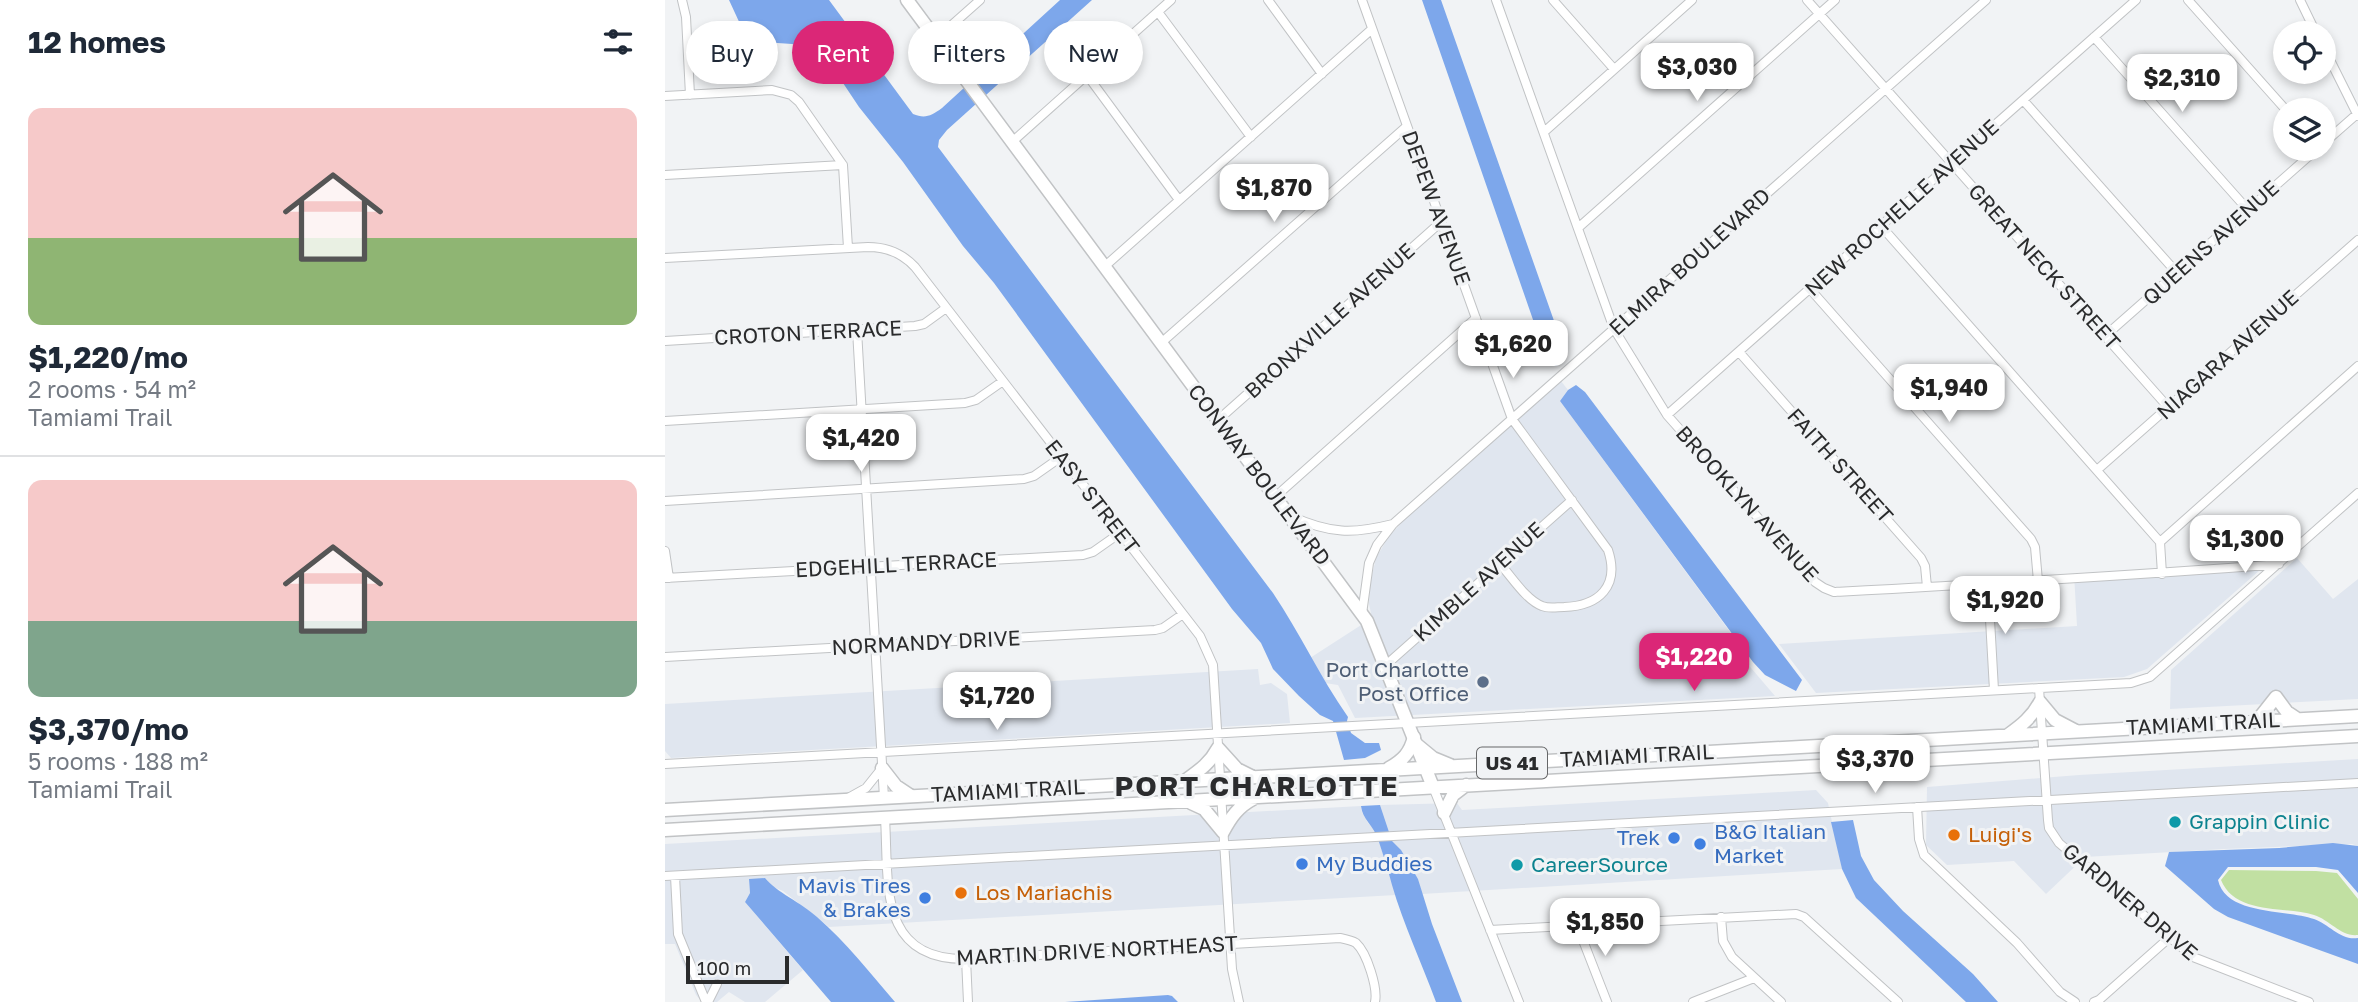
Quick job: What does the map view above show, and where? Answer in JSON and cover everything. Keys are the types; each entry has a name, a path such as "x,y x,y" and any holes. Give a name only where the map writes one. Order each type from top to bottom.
{"main road":[{"name":"CONWAY BOULEVARD","path":"907,0 923,21"},
{"name":"CONWAY BOULEVARD","path":"967,84 1361,614 1386,665 1433,787"},
{"path":"2257,721 2276,697 2287,712 2296,718"},
{"path":"2008,735 2027,721 2040,702 2055,720 2076,731"},
{"name":"TAMIAMI TRAIL","path":"665,810 2358,716"},
{"name":"TAMIAMI TRAIL","path":"665,830 2358,736"},
{"path":"1385,770 1406,756 1415,741 1433,758 1454,766"},
{"path":"1184,781 1203,768 1218,748 1237,769 1254,777"},
{"path":"882,768 896,786 911,796"},
{"path":"1444,813 1453,795 1466,785"},
{"path":"848,820 874,809 884,797"},
{"path":"1187,801 1204,809 1223,832 1232,815 1256,797"}],"street":[{"path":"682,0 686,17 690,95"},
{"path":"956,21 980,0"},
{"path":"1143,25 1171,0"},
{"path":"1268,0 1322,74"},
{"name":"DEPEW AVENUE","path":"1361,0 1512,419 1608,550 1612,561 1609,583 1595,600 1575,607 1547,608 1539,605 1500,564"},
{"name":"BROOKLYN AVENUE","path":"1496,0 1615,329 1667,415 1823,588 1834,592 1988,584 2279,564"},
{"path":"1553,0 1614,69"},
{"name":"GREAT NECK STREET","path":"1807,0 2168,407"},
{"path":"1578,228 1836,0"},
{"name":"ELMIRA BOULEVARD","path":"1361,614 1369,563 1377,545 1393,524 1986,0"},
{"name":"NEW ROCHELLE AVENUE","path":"1667,415 2136,0"},
{"path":"2188,0 2275,98"},
{"path":"2300,0 2310,21"},
{"path":"1544,132 1686,2"},
{"path":"1158,12 1251,137"},
{"path":"1104,267 1372,29"},
{"path":"2094,37 2248,210"},
{"path":"2336,72 2357,115 2336,133"},
{"path":"1012,142 1077,84"},
{"path":"1094,84 1179,200"},
{"path":"665,96 772,90 791,95 799,102 843,165 848,248"},
{"path":"2023,100 2176,273"},
{"path":"1161,343 1407,126"},
{"name":"QUEENS AVENUE","path":"2105,336 2303,161"},
{"path":"665,175 843,165"},
{"name":"BRONXVILLE AVENUE","path":"1218,420 1441,222"},
{"path":"1881,226 2160,541 2162,574"},
{"name":"NIAGARA AVENUE","path":"2097,470 2358,240"},
{"name":"EASY STREET","path":"665,258 877,247 902,256 915,267 1200,636 1210,655 1214,674 1230,944 1239,1002"},
{"path":"1810,289 2031,539 2035,547 2038,581"},
{"name":"CROTON TERRACE","path":"665,341 915,326 924,324 946,308"},
{"path":"1275,497 1476,318"},
{"path":"857,330 884,797"},
{"name":"FAITH STREET","path":"1739,352 1921,558 1925,566 1927,587"},
{"path":"2160,541 2358,366"},
{"path":"665,421 965,403 976,400 1003,381"},
{"path":"665,500 1024,479 1034,476 1061,457"},
{"path":"665,764 2131,683 2150,677 2358,493"},
{"name":"KIMBLE AVENUE","path":"1386,665 1572,500"},
{"name":"ELMIRA BOULEVARD","path":"1289,515 1314,526 1344,532 1393,524"},
{"name":"EDGEHILL TERRACE","path":"667,578 1083,555 1093,552 1120,533"},
{"path":"665,551 667,578"},
{"path":"1988,584 1994,690"},
{"name":"NORMANDY DRIVE","path":"665,657 1154,630 1163,628 1183,614"},
{"name":"GARDNER DRIVE","path":"2039,688 2049,828 2059,843 2169,938 2201,961 2291,999 2309,1002"},
{"path":"845,799 866,788 882,768"},
{"path":"665,876 2358,783"},
{"name":"CONWAY BOULEVARD","path":"1433,787 1519,1002"},
{"path":"1917,807 1919,839 1924,855 2017,943 2060,992 2075,1002"},
{"name":"MARTIN DRIVE NORTHEAST","path":"884,818 891,908 904,936 928,954 948,959 966,959 1340,938 1356,943 1365,959 1375,984 1375,1002"},
{"path":"675,876 678,934 707,1002"},
{"path":"1490,930 1787,914 1804,917 1898,1002"},
{"path":"1721,917 1723,942 1727,949 1781,1002"},
{"path":"1577,925 1607,1002"},
{"path":"2094,1002 2169,938"},
{"path":"966,959 968,1002"},
{"path":"1693,1002 1754,978"},
{"path":"707,1002 717,984"}],"shaded area":[{"path":"1561,381 1568,390 1560,401 1736,640 1728,641 1775,696 1355,718 1338,685 1325,683 1310,658 1372,618 1369,604 1370,584 1376,558 1389,536"},
{"path":"2297,558 2333,599 2358,579 2358,699 2170,709 2171,670"},
{"path":"2268,563 2147,669 2124,677 1816,693 1779,644 2077,626 2074,574"},
{"path":"1258,669 1260,685 1271,683 1287,694 1290,723 671,758 665,751 665,704"},
{"path":"2358,759 2358,846 2352,844 2224,849 2085,857 2046,894 2014,861 1947,865 1926,845 1927,787 2079,775"},
{"path":"1816,790 1828,803 1842,869 1422,894 1418,879 1392,841 1380,805 1457,803 1462,810"},
{"path":"1361,806 1368,823 1374,828 1396,895 829,927 783,891 771,886 765,878 749,880 750,893 745,902 803,970 765,1002 745,1002 729,992 717,1002 702,1002 696,995 675,944 665,944 665,844"}],"green space":[{"path":"2229,870 2337,873 2358,899 2358,935 2341,931 2314,915 2262,907 2237,899 2221,880"}],"water":[{"path":"729,0 829,0 844,21 792,21 792,44 778,43 778,21 739,21"},
{"path":"1060,0 1092,0 1069,21 1044,21 1044,43 1030,56 1030,27"},
{"path":"1422,0 1441,0 1565,352 1562,362 1556,366 1548,363"},
{"path":"844,84 891,84 913,114 925,116 942,108 968,84 998,84 947,130 939,140 938,147 1273,593 1348,717 1351,733 1365,743 1379,743 1381,750 1365,758 1344,760 1333,721 1320,715 1273,669 1261,643 1232,609 994,283"},
{"path":"1576,385 1585,392 1802,680 1796,691 1765,675 1753,662 1560,401 1568,390"},
{"path":"1380,805 1392,841 1401,850 1418,879 1462,1002 1436,1002 1402,914 1378,839 1361,806"},
{"path":"1853,820 1861,856 1874,880 1903,911 1973,974 1998,1002 1966,1002 1856,898 1842,869 1831,822"},
{"path":"2333,843 2358,846 2358,893 2338,870 2316,867 2228,867 2218,880 2223,892 2245,906 2314,919 2341,935 2358,938 2358,964 2228,917 2214,909 2165,866 2169,852"},
{"path":"765,878 828,927 895,1002 831,1002 745,902 750,893 749,879"},
{"path":"1168,995 1178,1002 1065,1002"}],"place":[{"name":"Port Charlotte Post Office","path":"1483,682"},
{"name":"Grappin Clinic","path":"2175,822"},
{"name":"Luigi's","path":"1954,835"},
{"name":"Trek","path":"1674,838"},
{"name":"B&G Italian Market","path":"1700,844"},
{"name":"My Buddies","path":"1302,864"},
{"name":"CareerSource","path":"1517,865"},
{"name":"Los Mariachis","path":"961,893"},
{"name":"Mavis Tires & Brakes","path":"925,898"}],"district":[{"name":"PORT CHARLOTTE","path":"1257,786"}]}
